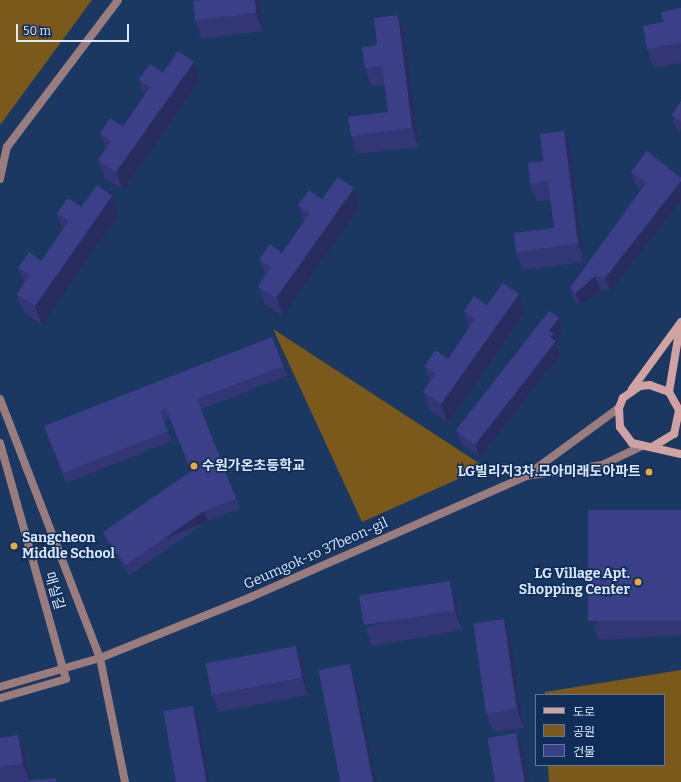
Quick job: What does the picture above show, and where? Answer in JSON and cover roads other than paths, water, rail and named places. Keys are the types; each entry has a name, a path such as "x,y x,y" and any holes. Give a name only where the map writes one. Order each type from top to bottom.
{"main road":[{"path":"681,323 619,408 620,427 625,436 642,446 681,454"},
{"path":"669,392 681,323"},
{"path":"630,391 650,385 669,392 680,411 674,434 652,447"}],"street":[{"path":"0,179 7,147 118,0"},
{"path":"0,399 100,658 125,782"},
{"path":"526,476 619,408"},
{"name":"매실길","path":"0,443 63,669"},
{"name":"Geumgok-ro 37beon-gil","path":"0,687 100,658 251,597 526,476 602,465 642,446"},
{"path":"0,698 66,679 63,669"}],"place":[{"name":"수원가온초등학교","path":"194,466"},
{"name":"LG빌리지3차.모아미래도아파트","path":"649,472"},
{"name":"Sangcheon Middle School","path":"14,546"},
{"name":"LG Village Apt. Shopping Center","path":"638,582"}]}
